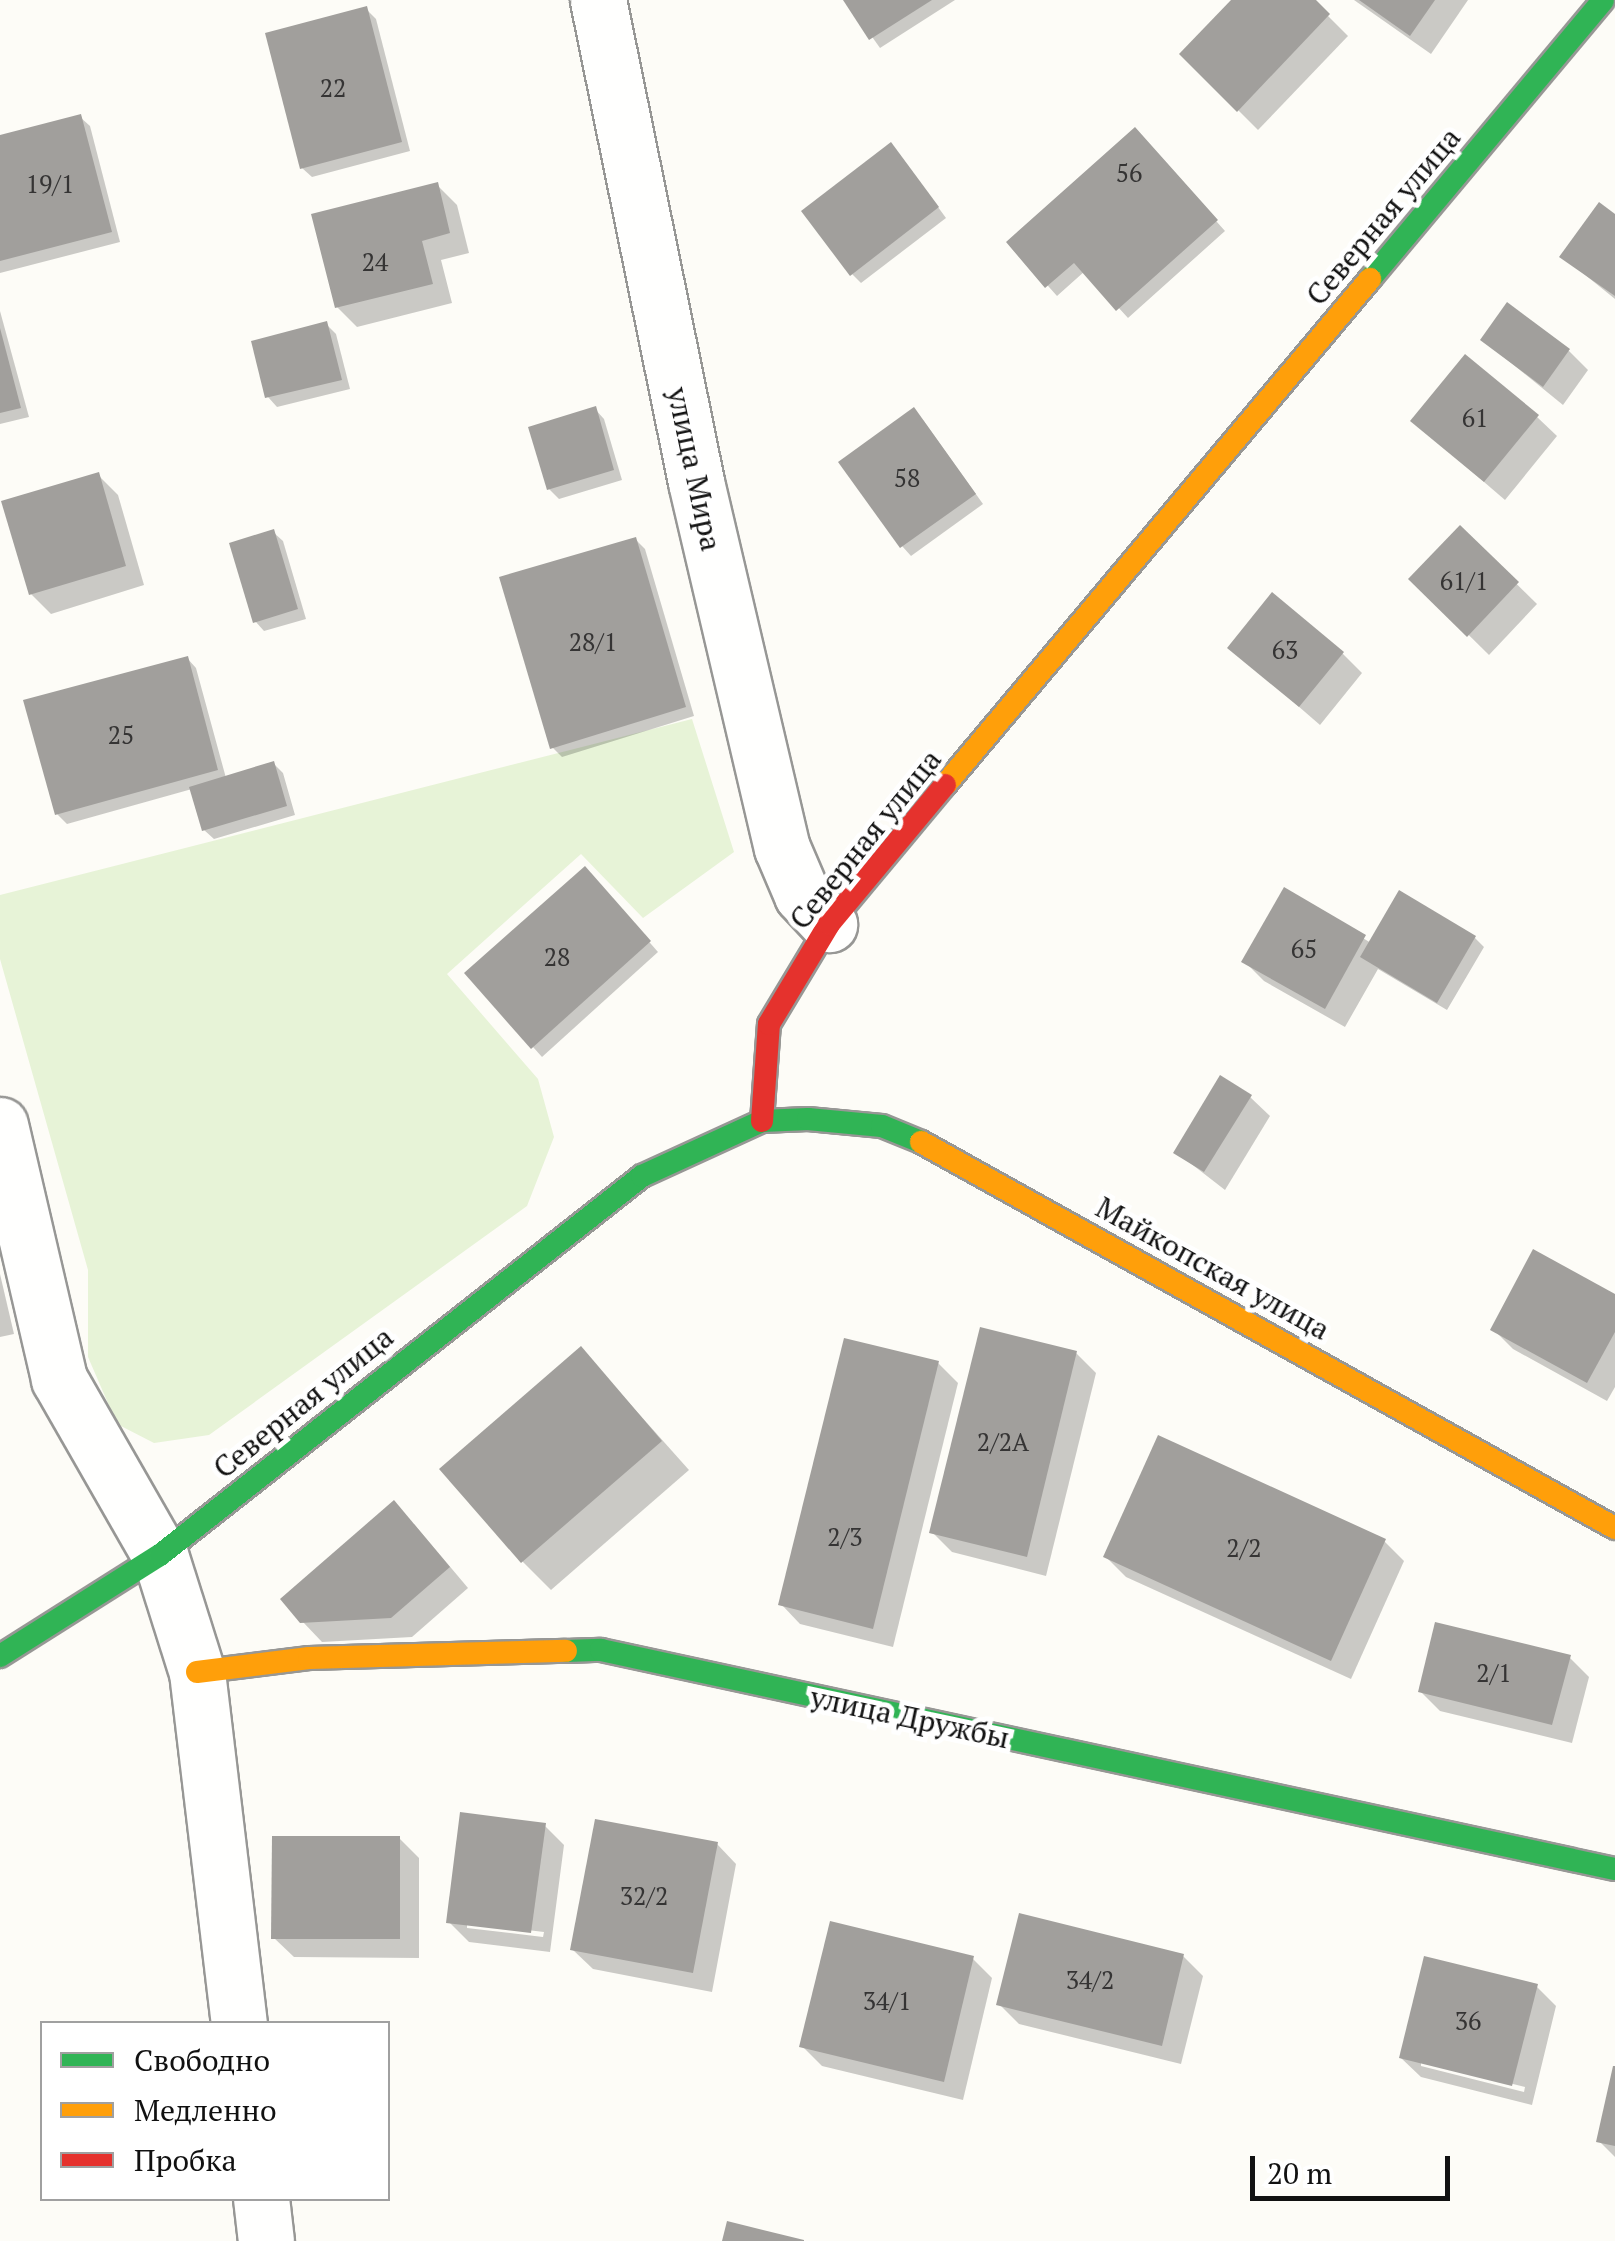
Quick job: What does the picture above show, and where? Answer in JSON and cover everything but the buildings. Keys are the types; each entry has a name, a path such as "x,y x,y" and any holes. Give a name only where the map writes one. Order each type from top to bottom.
{"street":[{"name":"улица Мира","path":"598,0 696,482 782,848 802,896 829,924"},
{"name":"Северная улица","path":"0,1656 160,1555 642,1176 762,1121 770,1024 829,924 1603,0"},
{"name":"Майкопская улица","path":"762,1121 808,1118 882,1126 944,1151 1615,1528"},
{"path":"0,1125 59,1379 160,1555 196,1672 239,2021"},
{"name":"улица Дружбы","path":"196,1672 309,1658 602,1650 1615,1870"},
{"path":"260,2201 266,2241"}],"green space":[{"path":"692,719 734,852 643,918 581,854 447,974 538,1079 554,1137 527,1206 209,1435 154,1443 117,1424 88,1357 88,1270 0,959 0,895"}],"traffic: fast":[{"path":"1370,279 1603,0"},
{"path":"0,1656 160,1555 642,1176 762,1121 808,1119 882,1126 921,1142"},
{"path":"566,1651 601,1650 1615,1869"}],"traffic: slow":[{"path":"945,785 1370,279"},
{"path":"921,1142 1615,1528"},
{"path":"197,1672 309,1658 566,1651"}],"traffic: jam":[{"path":"762,1121 769,1024 829,924 945,785"}]}
